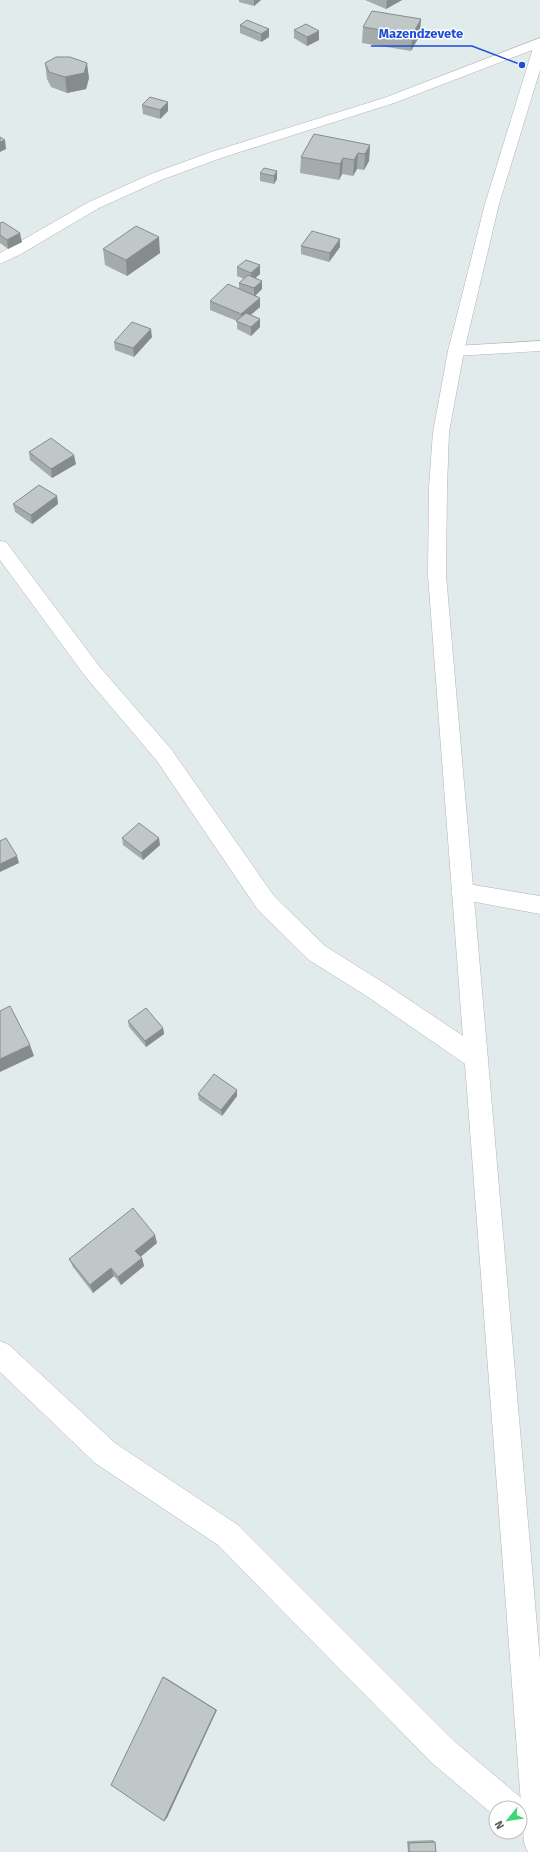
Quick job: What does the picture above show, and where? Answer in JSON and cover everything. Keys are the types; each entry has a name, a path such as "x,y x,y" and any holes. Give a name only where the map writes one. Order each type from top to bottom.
{"street":[{"path":"0,259 95,204 137,184 236,148 394,99 540,42"},
{"path":"533,1832 476,1058 437,575 438,487 441,432 456,351 492,204 540,48"},
{"path":"456,351 540,346"},
{"path":"0,547 92,671 164,755 266,904 317,953 376,990 476,1058"},
{"path":"462,892 540,905"},
{"path":"0,1354 105,1453 228,1535 444,1752 500,1800"}],"building":[{"path":"372,11 421,19 412,35 363,27"},
{"path":"247,20 269,29 261,34 240,25"},
{"path":"306,24 319,31 307,37 294,30"},
{"path":"56,57 70,57 87,63 84,73 65,77 49,72 45,63"},
{"path":"150,97 168,102 160,110 142,105"},
{"path":"314,134 370,145 365,154 358,153 354,160 343,158 340,164 301,157"},
{"path":"0,137 5,140 0,142"},
{"path":"264,168 277,171 274,176 260,173"},
{"path":"3,222 20,233 7,240 0,235 0,223"},
{"path":"136,226 159,237 126,260 103,249"},
{"path":"312,231 340,239 330,253 301,246"},
{"path":"246,260 260,265 251,273 237,267"},
{"path":"248,275 262,281 254,288 239,283"},
{"path":"228,284 260,298 241,314 210,301"},
{"path":"246,313 260,319 251,327 236,321"},
{"path":"132,322 151,329 133,348 114,342"},
{"path":"51,438 74,455 51,469 29,452"},
{"path":"39,485 57,496 31,515 13,504"},
{"path":"139,823 159,838 141,853 122,838"},
{"path":"6,838 17,856 0,864 0,841"},
{"path":"10,1006 30,1045 0,1059 0,1011"},
{"path":"146,1008 163,1028 145,1041 128,1021"},
{"path":"214,1074 237,1090 221,1110 198,1094"},
{"path":"133,1208 155,1235 135,1251 142,1258 118,1277 111,1268 90,1285 69,1259"},
{"path":"163,1677 216,1710 164,1821 111,1785"},
{"path":"435,1842 436,1852 409,1852 409,1843"}],"place":[{"name":"Mazendzevete","path":"522,65"}]}
